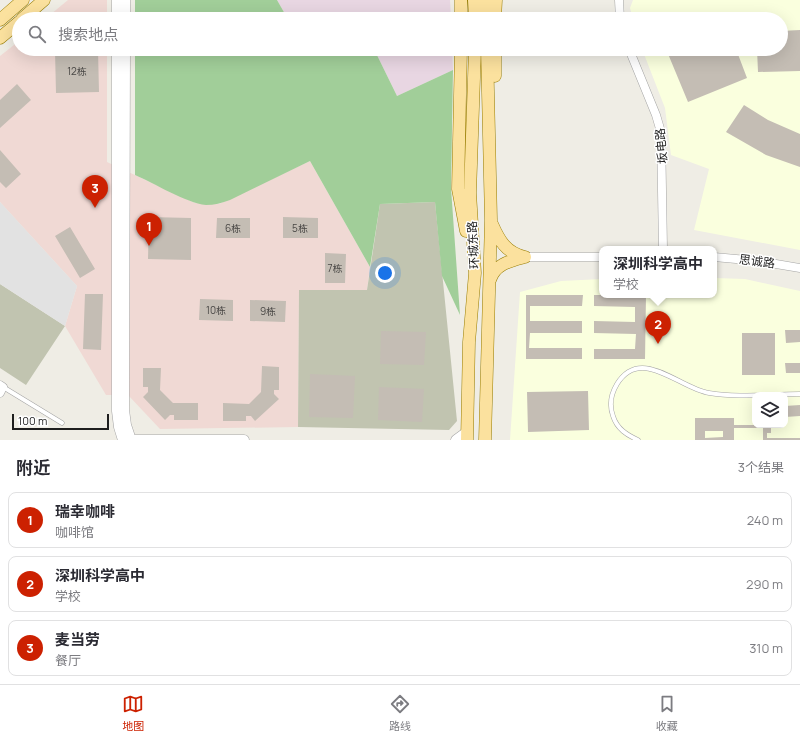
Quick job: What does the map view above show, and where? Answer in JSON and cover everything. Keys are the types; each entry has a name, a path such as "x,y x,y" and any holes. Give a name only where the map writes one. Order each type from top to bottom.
{"main road":[{"path":"0,20 24,0"},
{"path":"30,12 44,0"},
{"path":"461,0 461,12"},
{"path":"474,0 475,12"},
{"path":"486,0 486,12"},
{"path":"496,0 496,12"},
{"path":"0,38 12,28"},
{"path":"462,56 458,189 475,273"},
{"name":"环城东路","path":"467,436 469,342 475,273 470,193 475,56"},
{"name":"环城东路","path":"486,440 491,220 487,56"},
{"path":"495,56 494,187 491,220 504,247 525,257"},
{"path":"490,280 493,272 500,266 525,257"}],"street":[{"path":"117,0 117,12"},
{"path":"125,0 125,12"},
{"path":"619,0 620,12"},
{"path":"117,56 117,411 119,427 127,440"},
{"path":"125,56 124,410 127,440"},
{"name":"坂电路","path":"632,56 656,114 661,132 663,246"},
{"path":"525,257 599,257"},
{"name":"思诚路","path":"717,257 758,261 800,268"},
{"path":"456,440 467,436"},
{"path":"127,440 244,440"}],"lane":[{"path":"638,440 630,437 617,425 611,408 612,394 618,382 625,376 637,370 651,368 659,370 680,383 708,393 722,395 800,394"},
{"path":"1,388 62,423"}],"shaded area":[{"path":"68,0 107,0 107,12 53,12"},
{"path":"277,0 450,0 451,12 284,12"},
{"path":"633,0 800,0 800,250 694,230 709,169 671,155 665,108 645,56 788,56 788,12 631,12 630,8"},
{"path":"12,47 12,56 107,56 107,162 195,203 219,204 310,161 370,267 367,290 299,290 298,427 160,429 128,395 106,395 65,326 77,286 0,202 0,56"},
{"path":"377,56 452,56 453,70 397,96"},
{"path":"0,202 77,286 65,326 0,284"},
{"path":"435,202 457,421 449,430 298,427 299,290 367,290 380,204"},
{"path":"717,278 745,279 800,291 800,440 510,440 520,292 561,281 599,279 599,298 717,298"},
{"path":"0,284 65,326 26,385 0,368"}],"green space":[{"path":"135,0 277,0 284,12 135,12"},
{"path":"135,56 377,56 397,96 453,70 451,188 460,315 442,276 435,202 380,204 370,267 310,161 230,200 209,205 189,201 135,175"}],"building":[{"path":"800,30 800,71 758,72 757,56 788,56 788,31"},
{"path":"55,56 98,56 99,92 56,93"},
{"path":"669,56 739,56 747,78 688,102"},
{"path":"17,84 31,100 0,128 0,100"},
{"path":"744,105 768,120 800,134 800,167 766,155 726,132"},
{"path":"0,150 21,174 6,188 0,182"},
{"path":"149,217 191,218 191,260 148,259"},
{"path":"283,217 318,218 318,238 283,238"},
{"path":"217,218 250,218 250,238 216,238"},
{"path":"70,227 95,269 80,278 55,236"},
{"path":"325,253 346,254 345,283 325,283"},
{"path":"85,294 103,294 101,350 83,349"},
{"path":"526,295 583,295 582,306 530,306 530,321 582,321 582,333 530,333 529,348 582,348 582,359 526,359"},
{"path":"594,295 599,295 599,298 646,298 645,359 594,359 594,349 635,349 636,334 594,333 594,321 635,322 635,307 594,306"},
{"path":"200,299 233,300 233,321 199,320"},
{"path":"250,300 286,301 285,322 250,321"},
{"path":"785,330 800,330 800,342 786,343"},
{"path":"381,331 426,332 424,365 380,364"},
{"path":"742,333 775,333 775,375 742,375"},
{"path":"785,363 800,363 800,373 786,373"},
{"path":"262,366 279,367 279,390 274,390 274,394 279,399 255,421 251,416 246,416 246,421 223,421 223,403 249,404 261,392"},
{"path":"143,368 161,368 160,390 173,403 198,403 198,420 174,420 174,415 170,415 165,420 143,397 148,392 148,387 143,387"},
{"path":"310,374 355,376 353,418 309,417"},
{"path":"379,387 424,389 422,422 378,420"},
{"path":"588,391 589,430 528,432 527,392"},
{"path":"800,405 800,416 788,417 788,406"},
{"path":"695,418 734,418 734,425 752,425 752,428 734,428 734,440 695,440","holes":["705,431 723,431 723,437 705,438"]},
{"path":"763,428 771,428 771,433 767,433 767,438 800,438 800,440 763,440"}],"place":[{"name":"麦当劳","path":"95,208"},
{"name":"瑞幸咖啡","path":"149,246"},
{"name":"深圳科学高中","path":"658,344"}]}
